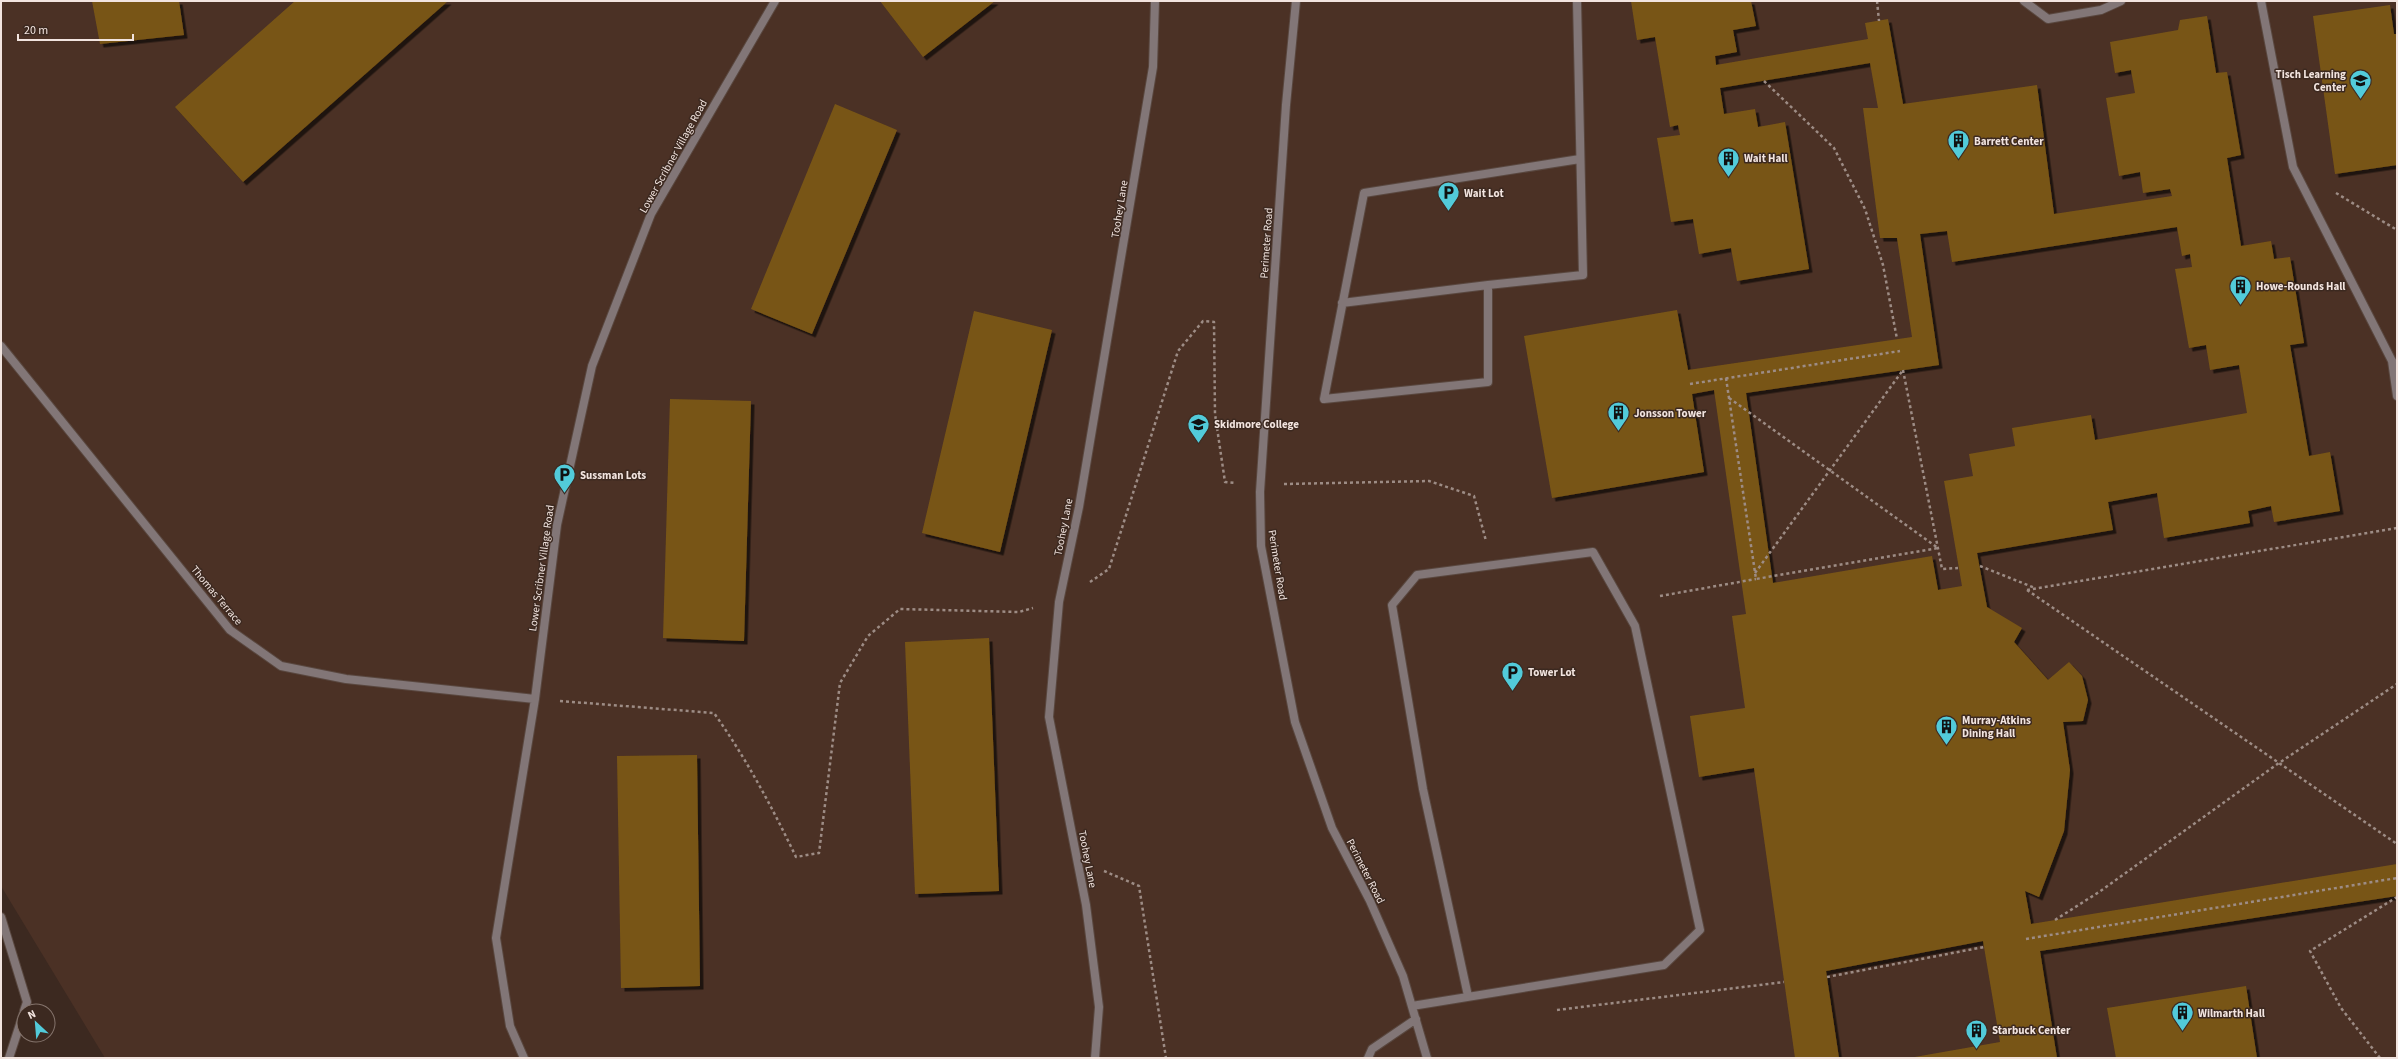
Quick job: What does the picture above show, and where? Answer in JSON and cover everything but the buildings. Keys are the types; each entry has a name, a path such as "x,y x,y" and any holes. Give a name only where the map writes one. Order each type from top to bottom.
{"lane":[{"name":"Lower Scribner Village Road","path":"524,1058 510,1026 496,938 534,699 557,525 592,366 651,214 775,1"},
{"name":"Toohey Lane","path":"1095,1058 1099,1007 1086,905 1049,717 1059,602 1080,499 1153,67 1155,1"},
{"name":"Perimeter Road","path":"1296,1 1286,105 1260,485 1261,546 1295,722 1332,828 1370,901 1403,976 1426,1058"},
{"path":"1342,303 1583,275 1577,1"},
{"path":"2024,1 2048,19 2101,10 2121,1"},
{"path":"2261,1 2293,167 2394,364 2397,396"},
{"path":"1488,285 1488,382 1324,399 1364,193 1580,159"},
{"name":"Thomas Terrace","path":"1,346 230,630 281,666 346,679 534,699"},
{"path":"1412,1006 1664,965 1700,930 1635,626 1593,552 1417,575 1392,605 1423,789 1468,996"},
{"path":"1,917 27,1003"},
{"path":"1368,1058 1372,1049 1416,1019"},
{"path":"9,1058 16,1037"}],"path":[{"path":"1877,1 1879,21"},
{"path":"1764,81 1834,148 1864,209 1883,266 1897,339"},
{"path":"2331,190 2397,230"},
{"path":"534,699 714,713 736,745 774,810 796,857 819,853 840,683 868,636 900,609 1019,612 1059,602 1109,569 1178,352 1203,322 1214,322 1215,414 1225,482 1260,485 1429,481 1474,496 1492,565"},
{"path":"1690,384 1900,351"},
{"path":"1755,573 1904,370 1942,569 1958,568"},
{"path":"1726,378 1756,579"},
{"path":"1729,398 1938,548"},
{"path":"2397,528 2027,590 2397,844"},
{"path":"1660,596 1938,548"},
{"path":"1980,566 2035,589"},
{"path":"2055,920 2099,892 2279,763 2397,684"},
{"path":"1076,860 1138,886 1166,1058"},
{"path":"2026,939 2397,878"},
{"path":"2380,1058 2341,1008 2310,951 2397,897"},
{"path":"1827,977 1984,947"},
{"path":"1550,1011 1784,982"}],"shaded area":[{"name":"Skidmore College","path":"1,1 2397,1 2397,1058 105,1058 1,886"}],"place":[{"name":"Tisch Learning Center","path":"2361,100"},
{"name":"Barrett Center","path":"1958,160"},
{"name":"Wait Hall","path":"1729,178"},
{"name":"Wait Lot","path":"1449,212"},
{"name":"Howe-Rounds Hall","path":"2240,306"},
{"name":"Jonsson Tower","path":"1619,432"},
{"name":"Skidmore College","path":"1199,444"},
{"name":"Sussman Lots","path":"565,494"},
{"name":"Tower Lot","path":"1512,692"},
{"name":"Murray-Atkins Dining Hall","path":"1946,746"},
{"name":"Wilmarth Hall","path":"2182,1032"},
{"name":"Starbuck Center","path":"1977,1050"}]}
